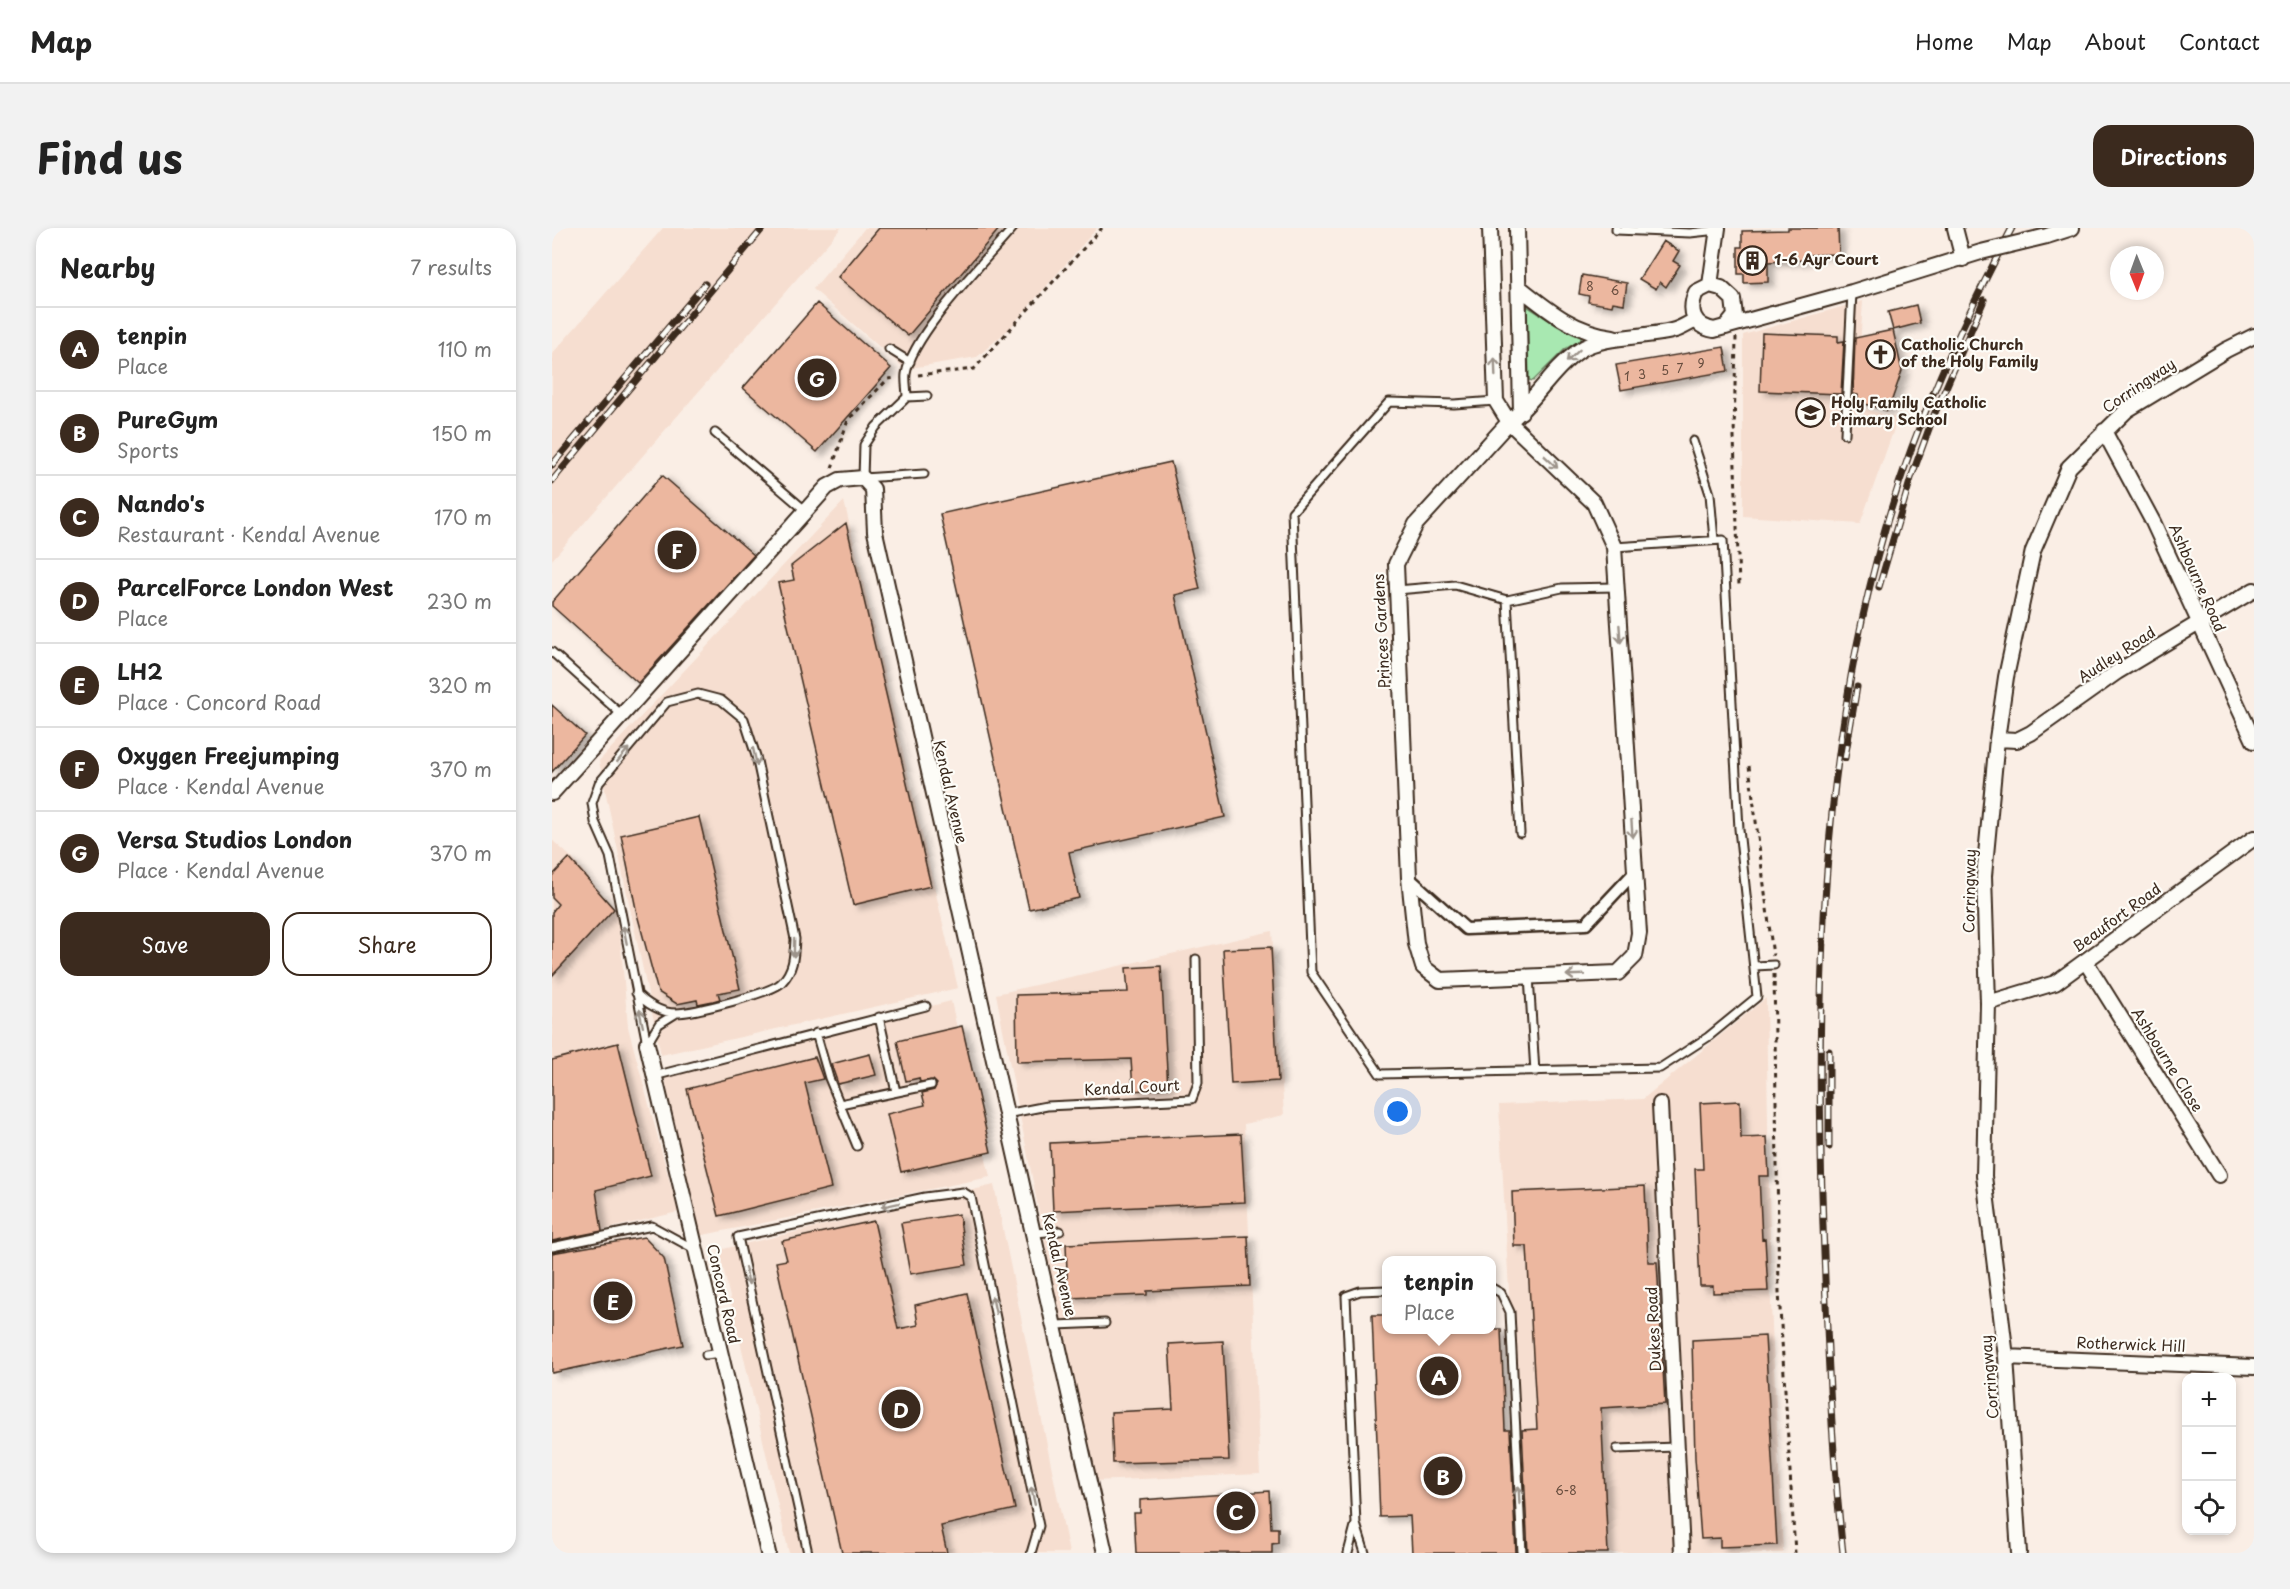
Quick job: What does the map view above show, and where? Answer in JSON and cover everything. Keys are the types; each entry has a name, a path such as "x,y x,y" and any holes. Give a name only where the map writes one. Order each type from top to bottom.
{"street":[{"path":"1955,228 1963,259"},
{"path":"1730,322 1733,299 1721,288 1710,285 1701,288 1691,305 1696,320 1709,329 1852,292 1980,252 2072,228"},
{"path":"1710,285 1718,229"},
{"path":"1496,401 1490,230 1517,231 1521,412"},
{"path":"1519,287 1557,318 1592,334 1618,338 1675,330 1696,320"},
{"name":"Corringway","path":"2019,1553 2006,1357 1984,1176 1988,1003 1984,876 1997,739 2006,676 2033,551 2069,467 2127,410 2226,350 2254,336"},
{"name":"Princes Gardens","path":"1496,401 1509,422 1594,503 1614,547 1639,933 1635,956 1618,973 1440,980 1423,967 1416,944 1409,878 1396,564 1416,524 1509,422 1521,412 1538,390 1581,349 1618,338"},
{"name":"Ashbourne Road","path":"2104,431 2153,522 2254,741"},
{"path":"552,793 827,487 840,480 863,478"},
{"name":"Kendal Avenue","path":"863,478 873,489 875,532 1005,1114 1056,1325 1105,1553"},
{"name":"Audley Road","path":"1997,739 2017,740 2031,733 2117,672 2254,590"},
{"name":"Beaufort Road","path":"1988,1003 2055,983 2254,838"},
{"path":"1409,878 1466,928 1586,924 1634,873"},
{"name":"Ashbourne Close","path":"2086,962 2219,1175"},
{"name":"Concord Road","path":"647,1044 696,1250 713,1354 768,1553"},
{"name":"Dukes Road","path":"1660,1104 1682,1553"},
{"name":"Rotherwick Hill","path":"2006,1357 2254,1367"}],"lane":[{"path":"907,397 906,377 910,362 933,321 1013,228"},
{"path":"1616,228 1616,230 1690,233 1718,229"},
{"path":"1845,434 1852,292"},
{"path":"889,350 910,362"},
{"path":"924,474 863,478 864,445 876,427 907,397 927,396"},
{"path":"1496,401 1454,404 1389,402 1292,512 1311,972 1380,1074 1660,1068 1708,1037 1757,997 1739,829 1723,540 1614,547"},
{"path":"715,434 806,511"},
{"path":"1693,441 1710,494 1714,540"},
{"path":"1397,590 1455,585 1507,600 1562,588 1617,586"},
{"path":"1507,600 1520,833"},
{"path":"552,652 622,715"},
{"path":"698,694 721,700 744,719 756,756 795,939 794,966 781,984 744,999 675,1014 659,1024 647,1044 610,856 595,822 592,803 598,783 667,702 698,694"},
{"name":"Kendal Court","path":"1005,1114 1047,1106 1192,1099 1198,1083 1196,959"},
{"path":"1755,966 1774,965"},
{"path":"1529,976 1535,1072"},
{"path":"636,993 656,1008 675,1014"},
{"path":"654,1076 926,1006"},
{"path":"879,1017 896,1092"},
{"path":"816,1033 857,1146"},
{"path":"840,1104 931,1085"},
{"path":"808,1553 738,1237 925,1197 963,1192 971,1197 1039,1526 1031,1553"},
{"path":"552,1246 652,1226 696,1250"},
{"path":"1035,1233 1060,1231"},
{"path":"1365,1553 1356,1524 1346,1296 1360,1291 1382,1290"},
{"path":"1496,1290 1501,1293 1510,1312 1522,1553"},
{"path":"1056,1325 1105,1323"},
{"path":"1617,1449 1677,1447"},
{"path":"1348,1553 1356,1524"}],"path":[{"path":"840,480 831,472 848,420 888,379 974,369 1102,228"}],"shaded area":[{"path":"663,228 841,228 552,560 552,354"},
{"path":"865,228 1097,228 1010,328 977,357 905,369 813,289"},
{"name":"Holy Family Catholic Primary School","path":"1863,301 1856,407 1898,418 1860,524 1743,516 1743,335"},
{"path":"844,501 958,988 661,1055 599,761"},
{"path":"552,840 571,857 618,913 628,1027 678,1212 552,1242"},
{"path":"1272,931 1284,1115 1244,1124 1260,1474 1092,1481 996,994"},
{"path":"1766,998 1771,1304 1783,1553 1523,1553 1499,1105 1643,1099"},
{"path":"951,1001 990,1177 698,1236 664,1074"},
{"path":"994,1185 1069,1553 789,1553 719,1250"}],"green space":[{"path":"1527,306 1563,329 1581,335 1581,340 1565,349 1533,381 1529,380"}],"building":[{"path":"879,228 1000,228 908,336 838,277"},
{"path":"1788,228 1838,228 1839,254 1806,255 1806,260 1768,262 1768,282 1744,283 1744,274 1738,274 1738,247 1742,247 1742,231 1788,230"},
{"path":"1663,241 1679,251 1673,261 1680,265 1666,287 1660,282 1656,289 1639,279"},
{"path":"1582,275 1627,283 1624,304 1613,302 1612,306 1588,302 1589,296 1579,294"},
{"path":"817,303 891,368 817,452 743,388"},
{"path":"1916,305 1920,323 1893,330 1888,312"},
{"name":"Catholic Church of the Holy Family","path":"1893,330 1902,371 1888,411 1858,402 1858,395 1853,394 1855,338"},
{"path":"1762,333 1838,336 1838,342 1844,341 1841,394 1760,391"},
{"path":"1724,347 1728,371 1621,390 1616,365"},
{"path":"1171,462 1200,589 1175,595 1225,817 1069,852 1079,898 1029,909 940,514"},
{"path":"662,475 754,555 638,683 552,606 552,602"},
{"path":"846,523 931,886 853,905 778,583 794,580 791,566"},
{"path":"552,705 585,735 552,772"},
{"path":"699,817 740,989 718,993 720,999 713,1001 698,1004 697,1000 677,1004 658,992 637,914 621,835"},
{"path":"569,858 614,909 552,976 552,912 558,904 552,898 552,876"},
{"path":"1271,947 1278,1081 1231,1084 1223,949"},
{"path":"1161,966 1168,1088 1133,1091 1131,1059 1017,1062 1016,995 1128,992 1126,968"},
{"path":"962,1026 991,1152 901,1172 887,1114 925,1105 922,1093 934,1090 937,1084 933,1080 920,1082 919,1078 906,1081 897,1041"},
{"path":"618,1043 651,1176 596,1190 602,1231 552,1241 552,1060"},
{"path":"870,1054 876,1075 838,1084 831,1064"},
{"path":"815,1057 823,1079 805,1083 831,1188 719,1216 687,1089"},
{"path":"1740,1101 1741,1138 1767,1137 1769,1176 1759,1176 1762,1239 1765,1238 1768,1291 1713,1293 1713,1286 1700,1286 1695,1169 1703,1169 1700,1103"},
{"path":"1241,1134 1245,1202 1053,1211 1050,1143"},
{"path":"1645,1186 1648,1262 1657,1262 1665,1404 1601,1408 1608,1553 1528,1553 1522,1430 1537,1429 1527,1246 1514,1246 1512,1192"},
{"path":"959,1214 967,1265 910,1274 901,1223"},
{"path":"874,1221 898,1329 918,1325 915,1305 967,1293 1015,1509 941,1526 947,1553 842,1553 776,1262 787,1260 782,1241"},
{"path":"1248,1236 1250,1286 1147,1291 1147,1295 1068,1298 1066,1244"},
{"path":"644,1237 664,1258 683,1345 552,1373 552,1253"},
{"path":"1372,1315 1382,1315 1382,1334 1496,1334 1496,1329 1501,1329 1505,1430 1510,1430 1516,1553 1412,1553 1410,1516 1380,1517"},
{"path":"1765,1336 1777,1545 1720,1547 1720,1538 1701,1539 1695,1458 1692,1340"},
{"path":"1223,1341 1229,1460 1113,1463 1111,1412 1173,1409 1169,1344"},
{"path":"1269,1491 1271,1528 1278,1528 1278,1543 1272,1544 1272,1553 1136,1553 1134,1513 1140,1513 1140,1500"}],"railway":[{"path":"552,481 763,228"},
{"path":"1843,1553 1830,1390 1823,1226 1820,1051 1822,963 1835,787 1847,700 1863,614 1897,490 1910,451 1957,338 2012,228"},
{"path":"552,465 705,284"},
{"path":"1879,587 1911,478 1934,415 1984,300"},
{"path":"1845,758 1857,687"},
{"path":"1829,1051 1829,1147"}],"place":[{"name":"1-6 Ayr Court","path":"1753,260"},
{"name":"Catholic Church of the Holy Family","path":"1880,354"},
{"name":"Versa Studios London","path":"817,378"},
{"name":"Holy Family Catholic Primary School","path":"1810,412"},
{"name":"Oxygen Freejumping","path":"677,550"},
{"name":"LH2","path":"613,1301"},
{"name":"tenpin","path":"1439,1376"},
{"name":"ParcelForce London West","path":"901,1409"},
{"name":"PureGym","path":"1443,1476"},
{"name":"Nando's","path":"1236,1511"}]}
